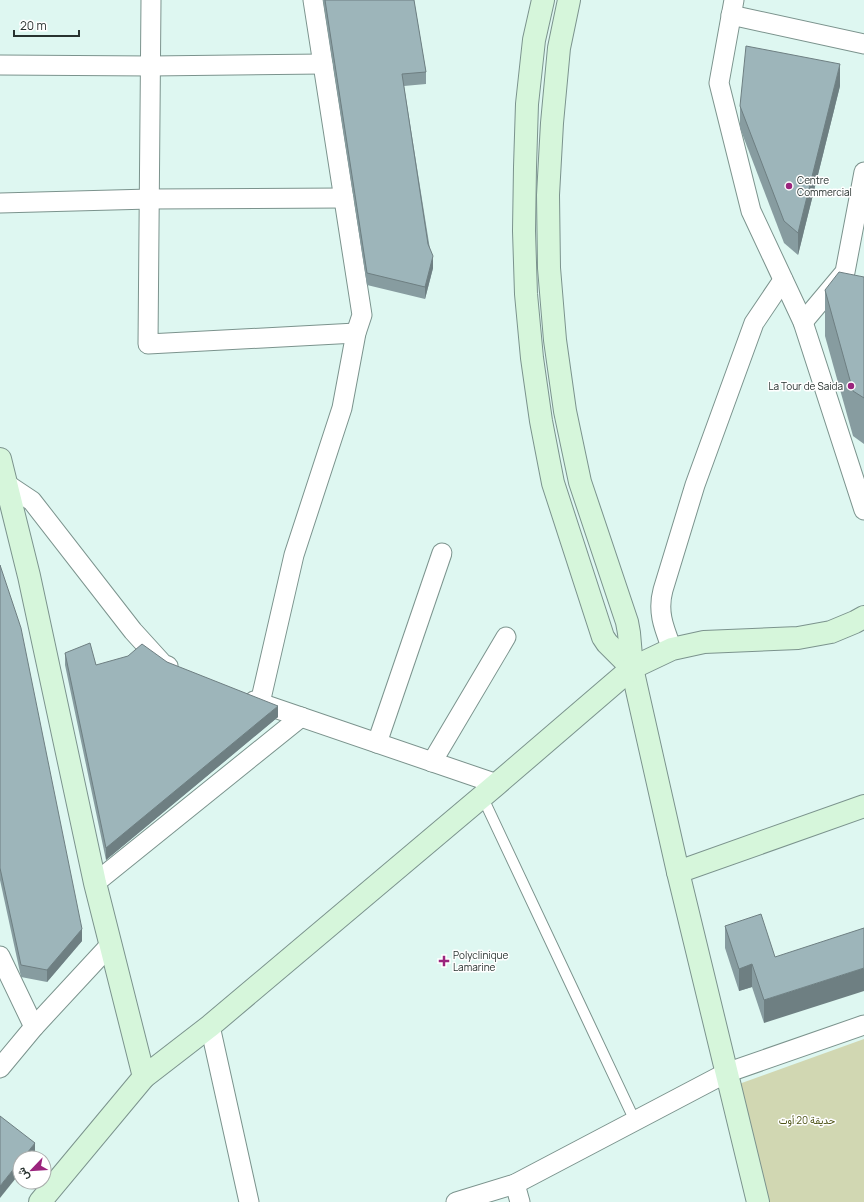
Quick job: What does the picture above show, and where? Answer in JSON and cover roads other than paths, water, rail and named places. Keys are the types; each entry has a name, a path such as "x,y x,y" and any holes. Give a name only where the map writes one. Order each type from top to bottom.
{"street":[{"path":"151,0 148,344 356,333"},
{"path":"260,703 294,555 342,408 356,333 362,315 313,0"},
{"path":"543,0 534,40 527,104 525,167 524,231 526,294 532,358 541,421 553,483 603,637 632,668"},
{"path":"569,0 559,48 552,123 548,196 549,268 555,340 565,412 580,482 627,622 632,668 678,872 758,1202"},
{"path":"864,44 733,8 719,83 751,211 803,322 864,510"},
{"path":"0,65 150,66 323,64"},
{"path":"803,322 845,272 864,172"},
{"path":"0,203 150,199 344,198"},
{"path":"845,272 864,277"},
{"path":"672,649 660,612 662,590 695,485 754,323 783,280"},
{"path":"0,459 2,478 29,576 95,883 144,1076"},
{"path":"2,478 32,501 133,631 163,664 183,673"},
{"path":"377,743 442,553"},
{"path":"40,1202 144,1076 210,1026 632,668 672,649 704,642 798,638 831,632 864,617"},
{"path":"432,762 506,637"},
{"path":"238,695 432,762 490,790"},
{"path":"95,883 301,717"},
{"path":"678,872 864,806"},
{"path":"0,1068 34,1027 110,945"},
{"path":"0,956 34,1027"},
{"path":"456,1202 515,1184 726,1073 864,1025"},
{"path":"210,1026 249,1202"},
{"path":"515,1184 520,1202"}],"lane":[{"path":"490,790 635,1121"}],"place":[{"name":"Centre Commercial","path":"789,186"},
{"name":"La Tour de Saida","path":"851,386"},
{"name":"Polyclinique Lamarine","path":"444,961"}],"park label":[{"name":"حديقة 20 أوت","path":"807,1120"}]}
